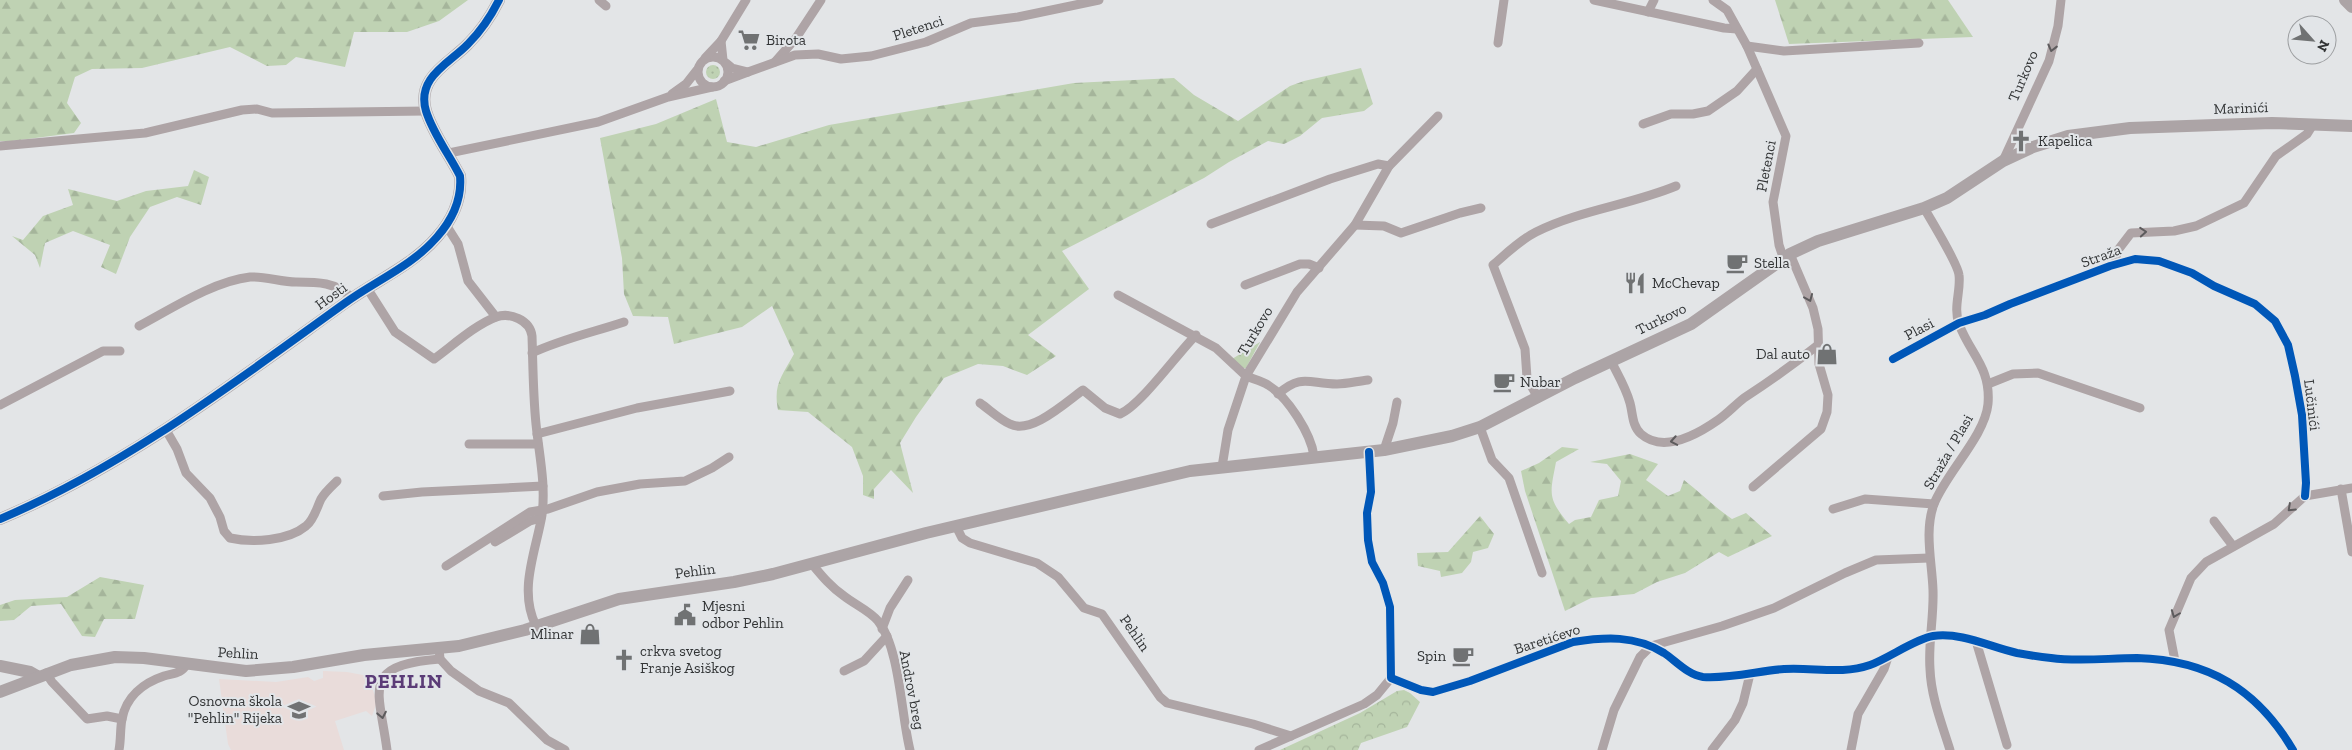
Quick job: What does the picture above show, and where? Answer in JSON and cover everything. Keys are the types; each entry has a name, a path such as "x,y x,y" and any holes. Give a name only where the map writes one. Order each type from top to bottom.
{"main road":[{"path":"426,110 428,82 433,74 468,44 500,0"},
{"path":"2345,0 2352,7"},
{"name":"Hosti","path":"0,519 96,472 166,430 352,298 416,257 437,238 453,214 461,187 460,176 426,110"},
{"name":"Marinići","path":"2130,128 2272,123 2352,126"},
{"name":"Turkovo","path":"1088,495 1190,471 1314,456 1384,450 1444,438 1480,427 1691,324 1786,255 1818,242 1924,208 1946,198 2003,161 2033,147 2068,136 2130,128"},
{"name":"Pehlin","path":"0,692 42,675 93,660 128,656 227,670 268,670 364,655 440,653 536,626 619,599 734,582 1088,495"},
{"path":"0,666 42,675"}],"street":[{"path":"668,97 686,84 705,58 721,42 746,0"},
{"name":"Pletenci","path":"775,62 796,38 822,0"},
{"name":"Pletenci","path":"724,82 795,55 818,54 841,59 871,56 926,42 972,23 1018,17 1099,0"},
{"path":"1498,42 1504,0"},
{"path":"1594,0 1724,28 1737,29"},
{"path":"1648,12 1654,0"},
{"name":"Pletenci","path":"1713,0 1727,10 1747,46 1786,136 1773,202 1786,255 1813,308 1818,330 1819,364 1828,395 1827,412 1821,429 1754,487"},
{"name":"Pletenci","path":"1727,0 1727,10"},
{"name":"Turkovo","path":"2003,161 2049,61 2058,26 2061,0"},
{"path":"449,153 598,122 668,97 712,87 724,82 728,72 724,62 721,42"},
{"path":"1747,46 1784,50 1919,43"},
{"path":"705,58 714,56 732,68 748,72"},
{"path":"1643,124 1671,114 1693,114 1708,111 1738,91 1757,69"},
{"path":"697,70 700,80 712,87"},
{"path":"0,146 145,133 250,110 272,113 426,110"},
{"name":"Turkovo","path":"1222,467 1228,430 1246,376 1297,292 1355,225 1389,166 1438,116"},
{"path":"2114,265 2118,250 2131,233 2174,231 2196,226 2244,203 2267,168 2287,147 2307,134 2312,126"},
{"path":"1211,224 1330,179 1378,164 1389,166"},
{"path":"1538,398 1527,378 1525,349 1494,265 1512,248 1535,233 1568,218 1652,196 1676,186"},
{"path":"1355,225 1384,226 1401,233 1481,208"},
{"name":"Straža / Plasi","path":"1924,208 1959,274 1956,300 1959,323 1983,366 1988,384 1987,406 1982,422 1934,504 1930,528 1929,558 1933,588 1930,670 1936,702 1950,750"},
{"path":"446,225 458,244 468,281 496,317 522,319 532,332 532,388 543,486 542,514 532,560 528,591 530,612 536,626"},
{"name":"Straža","path":"1959,323 1985,315 2114,265 2135,259 2159,261 2192,273 2214,286 2255,304 2275,321"},
{"path":"1245,285 1300,264 1309,264 1319,268"},
{"name":"Hosti","path":"139,326 205,292 235,280 252,277 294,282 325,283 341,288 352,298"},
{"name":"Hosti","path":"367,288 396,332 434,359 496,317"},
{"name":"Turkovo","path":"1118,295 1196,335 1216,348 1246,376 1269,386 1289,404 1312,445 1314,456"},
{"name":"Lučinići","path":"2275,321 2288,345 2300,409 2306,483 2305,496"},
{"path":"532,353 556,342 624,322"},
{"name":"Plasi","path":"1893,359 1959,323"},
{"path":"980,403 1011,425 1022,425 1042,420 1083,390 1105,408 1120,414 1127,411 1196,335"},
{"path":"1612,361 1630,404 1636,426 1641,434 1649,439 1670,443 1681,440 1718,420 1743,399 1787,370 1818,344"},
{"path":"0,406 103,350 120,351"},
{"path":"1988,384 2013,374 2038,373 2140,408"},
{"path":"1278,394 1290,383 1301,381 1338,384 1368,380"},
{"path":"537,434 637,408 730,391"},
{"path":"1384,450 1393,423 1397,402"},
{"path":"1480,427 1492,460 1509,478 1542,573"},
{"path":"166,430 177,449 186,473 210,498 220,517 224,531 230,538 256,540 278,538 308,526 322,498 337,481"},
{"path":"469,444 538,444"},
{"path":"1260,750 1364,704 1377,695 1391,678 1390,607 1383,583 1372,562 1368,540 1367,513 1371,492 1369,452"},
{"path":"450,567 530,512 542,514 597,492 640,484 685,481 712,468 729,457"},
{"path":"383,496 431,491 543,486"},
{"path":"2175,661 2169,630 2191,578 2206,562 2274,524 2305,496 2352,488"},
{"path":"2341,489 2352,552"},
{"path":"1833,509 1865,498 1934,504"},
{"path":"2214,521 2233,546"},
{"name":"Pehlin","path":"956,526 962,538 970,544 1037,563 1058,577 1084,608 1102,614 1160,697 1175,706 1212,713 1291,736"},
{"path":"1602,750 1614,710 1626,683 1640,657 1651,646 1774,608 1827,581 1876,560 1929,558"},
{"name":"Androv breg","path":"812,564 825,580 877,620 885,632 899,684 904,728 910,750"},
{"name":"Androv breg","path":"844,671 864,661 885,632 897,595 908,580"},
{"path":"1932,636 1949,636 1976,641 2016,652 2054,659 2138,658 2175,661 2211,672 2241,689 2260,705 2293,750"},
{"name":"Baretićevo","path":"1391,678 1421,690 1433,692 1470,681 1574,642 1614,638 1635,640 1651,646 1695,675 1750,674 1785,669 1849,670 1869,665 1932,636"},
{"path":"1976,641 2007,745"},
{"path":"387,750 378,697 380,682 389,671 440,653 446,667 479,691 509,703 547,740 565,750"},
{"path":"1851,750 1858,714 1884,669 1888,657"},
{"path":"119,750 122,736 122,719 128,704 140,686 158,678 181,672 187,664"},
{"path":"1712,750 1735,720 1743,703 1750,674"},
{"path":"42,675 52,682 87,719 107,716 122,719"}],"shaded area":[{"name":"Osnovna škola \"Pehlin\" Rijeka","path":"323,671 347,672 368,676 377,702 372,716 366,711 335,721 344,750 231,750 228,744 219,679 276,682 308,677 314,681 323,678"}],"green space":[{"path":"0,0 468,0 439,21 407,32 354,32 345,67 296,57 286,65 267,66 230,47 142,68 92,69 75,77 67,103 81,123 74,133 0,141"},
{"path":"1775,0 1948,0 1973,37 1789,44"},
{"path":"713,65 718,67 720,72 718,77 713,79 708,77 706,72 708,67"},
{"path":"1361,68 1373,104 1364,111 1322,118 1300,136 1284,144 1268,141 1204,178 1062,251 1089,289 1028,335 1056,356 1027,375 1003,366 978,364 944,378 900,443 913,493 891,470 874,489 874,499 863,495 863,476 852,447 808,412 778,410 777,393 780,380 794,354 772,306 742,327 674,344 668,317 633,316 624,294 622,258 600,138 656,124 716,99 727,142 756,147 829,125 1074,83 1174,78 1194,95 1238,121 1290,86"},
{"path":"194,170 209,177 201,205 177,197 150,207 130,237 116,274 101,267 110,245 73,231 45,243 40,268 35,255 12,236 23,240 43,216 73,205 68,189 117,201 146,191 188,186"},
{"path":"1260,342 1246,368 1241,368 1232,359"},
{"path":"1562,447 1579,449 1556,462 1552,482 1554,501 1569,524 1575,520 1591,517 1599,500 1618,496 1621,481 1607,464 1590,462 1630,454 1658,464 1646,480 1668,496 1680,491 1684,480 1732,519 1746,513 1772,536 1728,557 1719,552 1685,573 1657,582 1634,594 1591,598 1565,611 1525,491 1521,471 1539,463"},
{"path":"1480,516 1494,534 1488,548 1473,552 1471,562 1462,573 1441,577 1440,571 1418,566 1417,553 1448,552"},
{"path":"100,577 144,585 135,619 104,619 95,637 82,636 61,604 31,606 14,620 0,621 0,605 15,600 67,597"},
{"path":"1404,690 1420,702 1407,727 1361,743 1358,750 1280,750 1360,713 1397,691"}],"cycle path":[{"path":"0,519 92,474 178,421 357,295 405,265 437,237 455,209 458,201 460,176 429,119 424,99 426,89 436,72 461,51 477,34 499,0"},
{"path":"1893,359 1959,323 1985,315 2110,266 2135,259 2159,261 2192,273 2214,286 2255,304 2275,321 2288,345 2302,415 2305,496"},
{"path":"1369,452 1371,492 1367,513 1368,540 1372,562 1383,583 1390,607 1391,678 1421,690 1433,692 1470,681 1573,642 1585,640 1620,639 1642,643 1664,653 1692,674 1713,677 1784,669 1849,670 1870,665 1926,638 1944,635 1965,638 2017,653 2043,657 2072,660 2137,658 2163,660 2208,672 2228,682 2247,695 2279,729 2293,750"}],"place":[{"name":"Birota","path":"749,40"},
{"name":"Kapelica","path":"2021,141"},
{"name":"Stella","path":"1737,263"},
{"name":"McChevap","path":"1635,283"},
{"name":"Dal auto","path":"1827,354"},
{"name":"Nubar","path":"1504,382"},
{"name":"Mjesni odbor Pehlin","path":"685,615"},
{"name":"Mlinar","path":"590,634"},
{"name":"Spin","path":"1463,656"},
{"name":"crkva svetog Franje Asiškog","path":"624,660"},
{"name":"Osnovna škola \"Pehlin\" Rijeka","path":"299,710"}],"district":[{"name":"PEHLIN","path":"404,681"}]}
